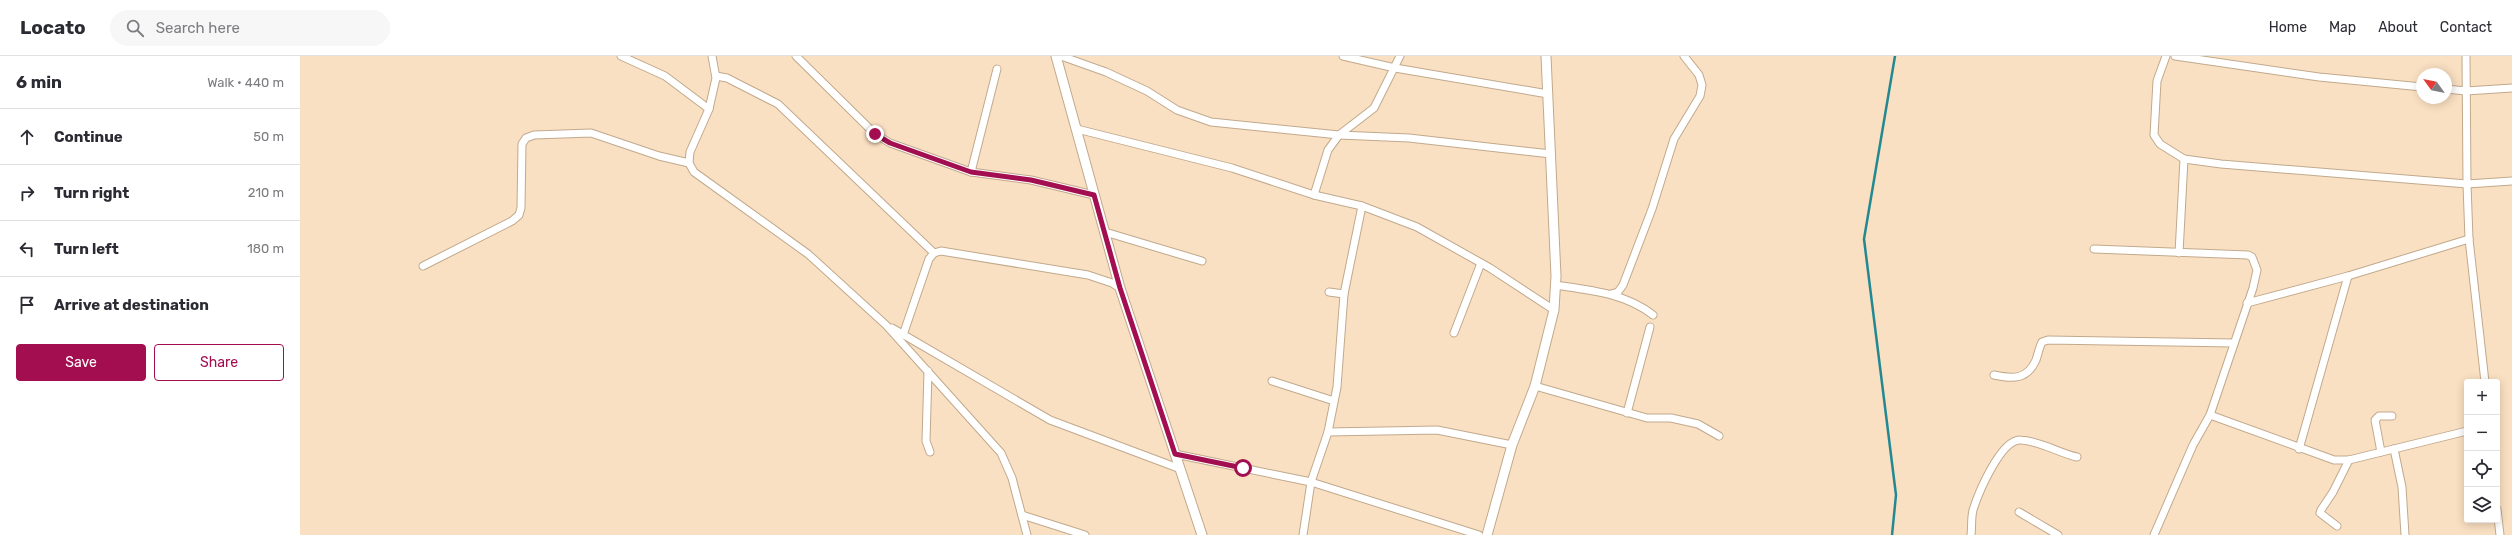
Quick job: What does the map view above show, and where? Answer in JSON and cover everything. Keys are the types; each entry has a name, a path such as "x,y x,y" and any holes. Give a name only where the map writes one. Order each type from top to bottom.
{"street":[{"path":"621,56 665,76 709,109"},
{"path":"688,163 690,152 709,109 716,76 712,56"},
{"path":"796,56 884,140 971,172 1031,180 1094,195"},
{"path":"1056,56 1120,288 1175,454 1178,468 1202,535"},
{"path":"1061,56 1113,75 1147,91 1177,110 1201,119 1339,135 1409,138 1551,154"},
{"path":"1343,56 1395,68 1548,94"},
{"path":"1314,195 1328,150 1339,135 1374,108 1400,56"},
{"path":"1487,535 1512,445 1535,386 1554,310 1555,284 1551,154 1546,56"},
{"path":"1611,294 1618,292 1623,285 1652,209 1674,138 1700,96 1702,85 1699,75 1684,56"},
{"path":"2166,56 2157,81 2154,135 2160,144 2184,159 2221,164 2467,184 2512,181"},
{"path":"2175,56 2318,77 2416,86"},
{"path":"2466,56 2469,239 2485,379"},
{"path":"971,172 997,69"},
{"path":"716,76 727,78 778,104 934,253"},
{"path":"2452,90 2466,91 2512,88"},
{"path":"1077,129 1232,168 1314,195 1362,206 1417,227 1482,263 1554,310"},
{"path":"423,266 512,221 519,215 521,208 522,144 526,138 534,135 591,133 659,156 688,163 694,172 808,254 886,325 928,371 1002,453 1022,515 1026,535"},
{"path":"2180,253 2184,159"},
{"path":"1302,535 1311,482 1328,432 1334,401 1343,325 1344,294 1362,206"},
{"path":"1105,232 1202,261"},
{"path":"2247,303 2348,276 2469,239"},
{"path":"2094,249 2252,257 2257,270 2210,415 2190,452 2154,535"},
{"path":"904,335 929,259 934,253 941,251 1088,275 1112,283 1120,288"},
{"path":"1454,333 1482,263"},
{"path":"2299,449 2348,276"},
{"path":"1555,284 1611,294 1640,305 1652,315"},
{"path":"1329,292 1344,294"},
{"path":"886,325 1050,420 1178,468"},
{"path":"1627,413 1650,326"},
{"path":"1994,375 2011,378 2025,374 2036,358 2042,342 2048,340 2234,343"},
{"path":"928,371 926,441 930,452"},
{"path":"1272,381 1334,401"},
{"path":"1535,386 1647,418 1671,418 1698,424 1719,436"},
{"path":"2210,415 2299,449 2334,460 2349,460 2464,432"},
{"path":"2381,452 2375,420 2379,416 2392,416"},
{"path":"1328,432 1437,430 1512,445"},
{"path":"1971,535 1973,512 1982,488 1992,466 2010,443 2020,439 2078,457"},
{"path":"2394,449 2402,487 2405,535"},
{"path":"1175,454 1311,482 1479,535"},
{"path":"2337,526 2320,513 2334,492 2349,460"},
{"path":"2019,512 2058,535"},
{"path":"1022,515 1085,535"},
{"path":"2499,523 2500,535"}],"waterway":[{"path":"1892,535 1896,495 1864,239 1895,56"}],"route":[{"path":"875,134 890,143 971,172 1031,180 1094,195 1120,288 1175,454 1243,468"}]}
